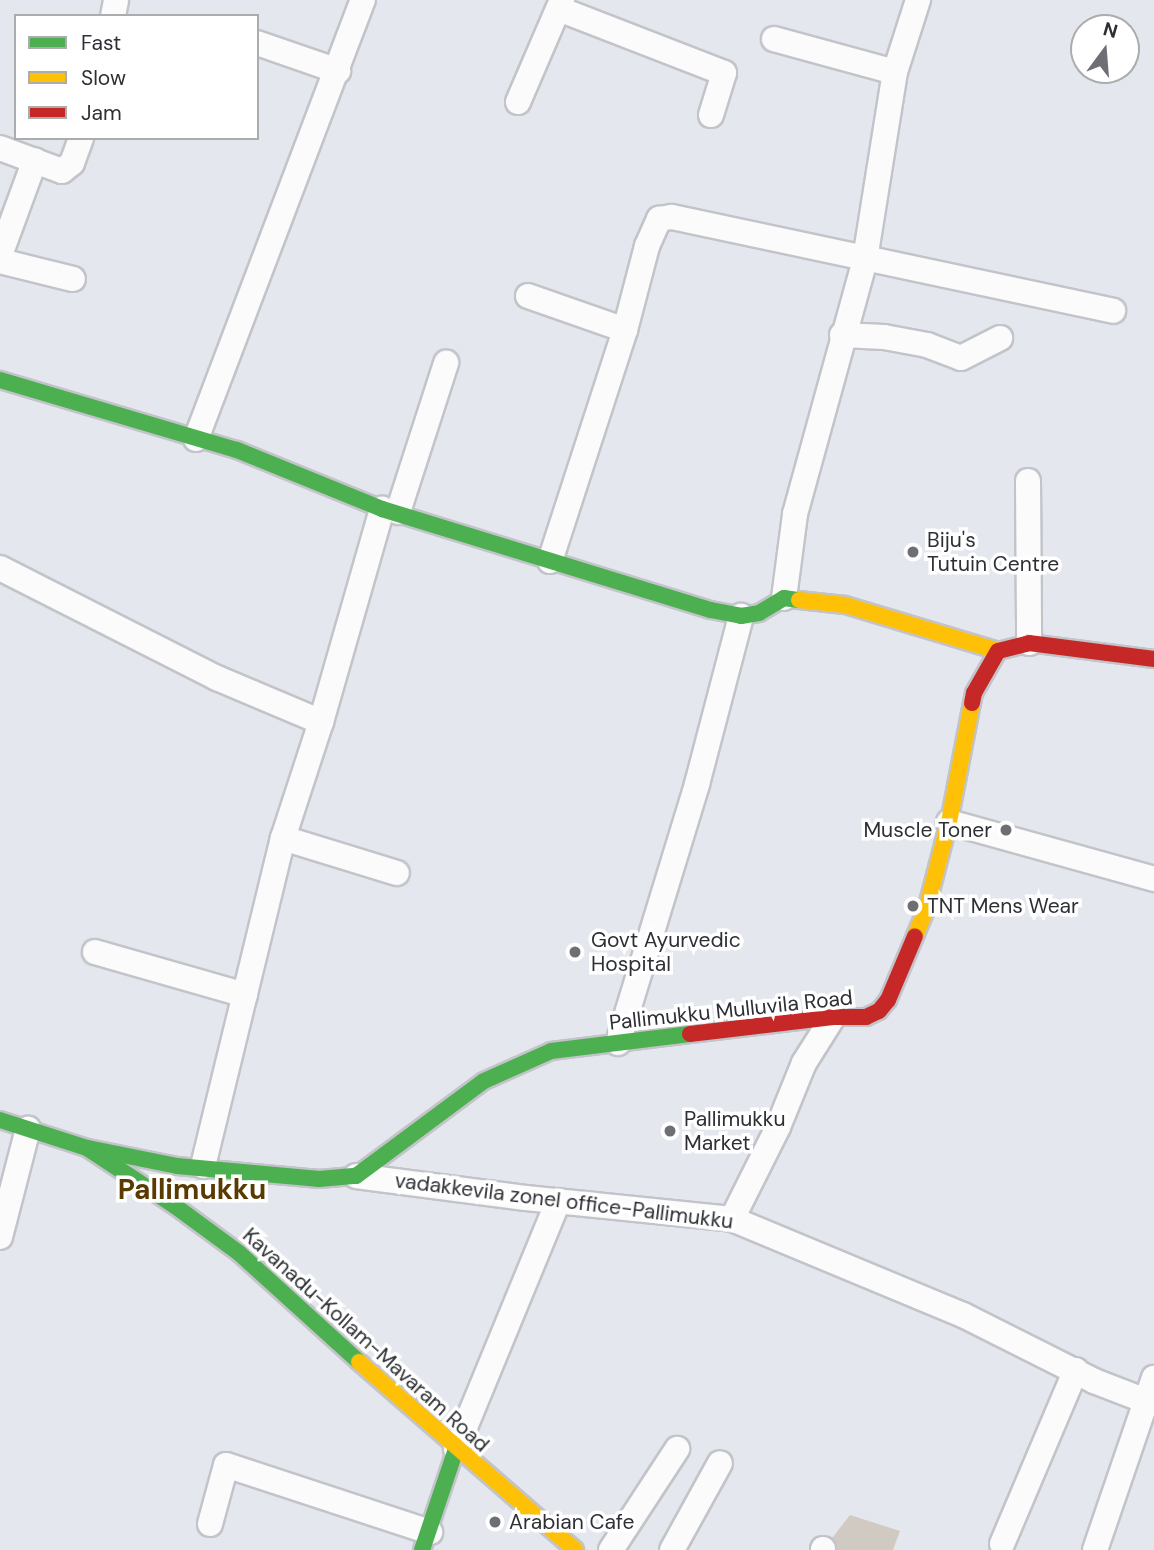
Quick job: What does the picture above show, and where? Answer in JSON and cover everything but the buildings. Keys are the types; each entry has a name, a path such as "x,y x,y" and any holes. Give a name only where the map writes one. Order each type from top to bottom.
{"street":[{"path":"196,439 363,0"},
{"path":"784,598 795,514 865,259 895,72 918,0"},
{"path":"518,102 561,5 724,73 711,115"},
{"path":"774,38 895,72"},
{"path":"259,44 338,71"},
{"path":"0,148 62,171 68,169 80,140"},
{"path":"0,255 35,160"},
{"path":"550,561 625,330 647,246 659,219 672,217 1113,311"},
{"path":"0,261 74,279"},
{"path":"528,296 625,330"},
{"path":"842,335 884,337 926,345 961,358 1000,338"},
{"path":"203,1166 283,838 390,510 446,363"},
{"path":"0,380 237,450 390,510 710,610 741,616 760,613 784,598 845,605 998,651 1029,643 1154,659"},
{"path":"1028,481 1029,643"},
{"path":"0,568 217,678 321,722"},
{"path":"618,1043 697,783 741,616"},
{"name":"Pallimukku Mulluvila Road","path":"356,1176 484,1081 551,1051 832,1017 866,1017 879,1011 888,1000 926,910 949,822 958,759 974,693 998,651"},
{"path":"949,822 1154,878"},
{"path":"283,838 397,873"},
{"path":"95,952 245,995"},
{"path":"732,1219 778,1127 804,1063 832,1017"},
{"path":"0,1120 87,1148 177,1166 203,1166 319,1179 356,1176"},
{"path":"0,1237 28,1129"},
{"name":"Kavanadu-Kollam-Mavaram Road","path":"87,1148 175,1206 239,1253 456,1449 575,1550"},
{"name":"vadakkevila zonel office-Pallimukku","path":"356,1176 732,1219 964,1315 1149,1403"},
{"path":"210,1524 226,1465 426,1541 456,1449 558,1201"},
{"path":"1002,1544 1076,1370"},
{"path":"1095,1550 1149,1403 1154,1378"},
{"path":"611,1550 677,1449"},
{"path":"672,1550 720,1462"}],"shaded area":[{"path":"850,1515 900,1531 893,1550 823,1550"}],"traffic: fast":[{"path":"0,380 237,450 382,509 711,610 741,616 759,613 784,598 799,600"},
{"path":"88,1148 177,1166 319,1179 356,1176 484,1081 551,1051 690,1034"},
{"path":"0,1120 87,1148 175,1206 239,1253 359,1362"},
{"path":"422,1550 456,1449"}],"traffic: slow":[{"path":"799,600 845,605 998,651"},
{"path":"915,936 926,910 949,822 972,703"},
{"path":"359,1362 575,1550"}],"traffic: jam":[{"path":"972,703 974,693 998,651 1029,643 1154,659"},
{"path":"690,1034 833,1017 866,1017 879,1011 888,1000 915,936"}],"place":[{"name":"Biju's Tutuin Centre","path":"913,552"},
{"name":"Muscle Toner","path":"1006,830"},
{"name":"TNT Mens Wear","path":"913,906"},
{"name":"Govt Ayurvedic Hospital","path":"575,952"},
{"name":"Pallimukku Market","path":"670,1131"},
{"name":"Arabian Cafe","path":"495,1522"}],"district":[{"name":"Pallimukku","path":"192,1190"}]}
